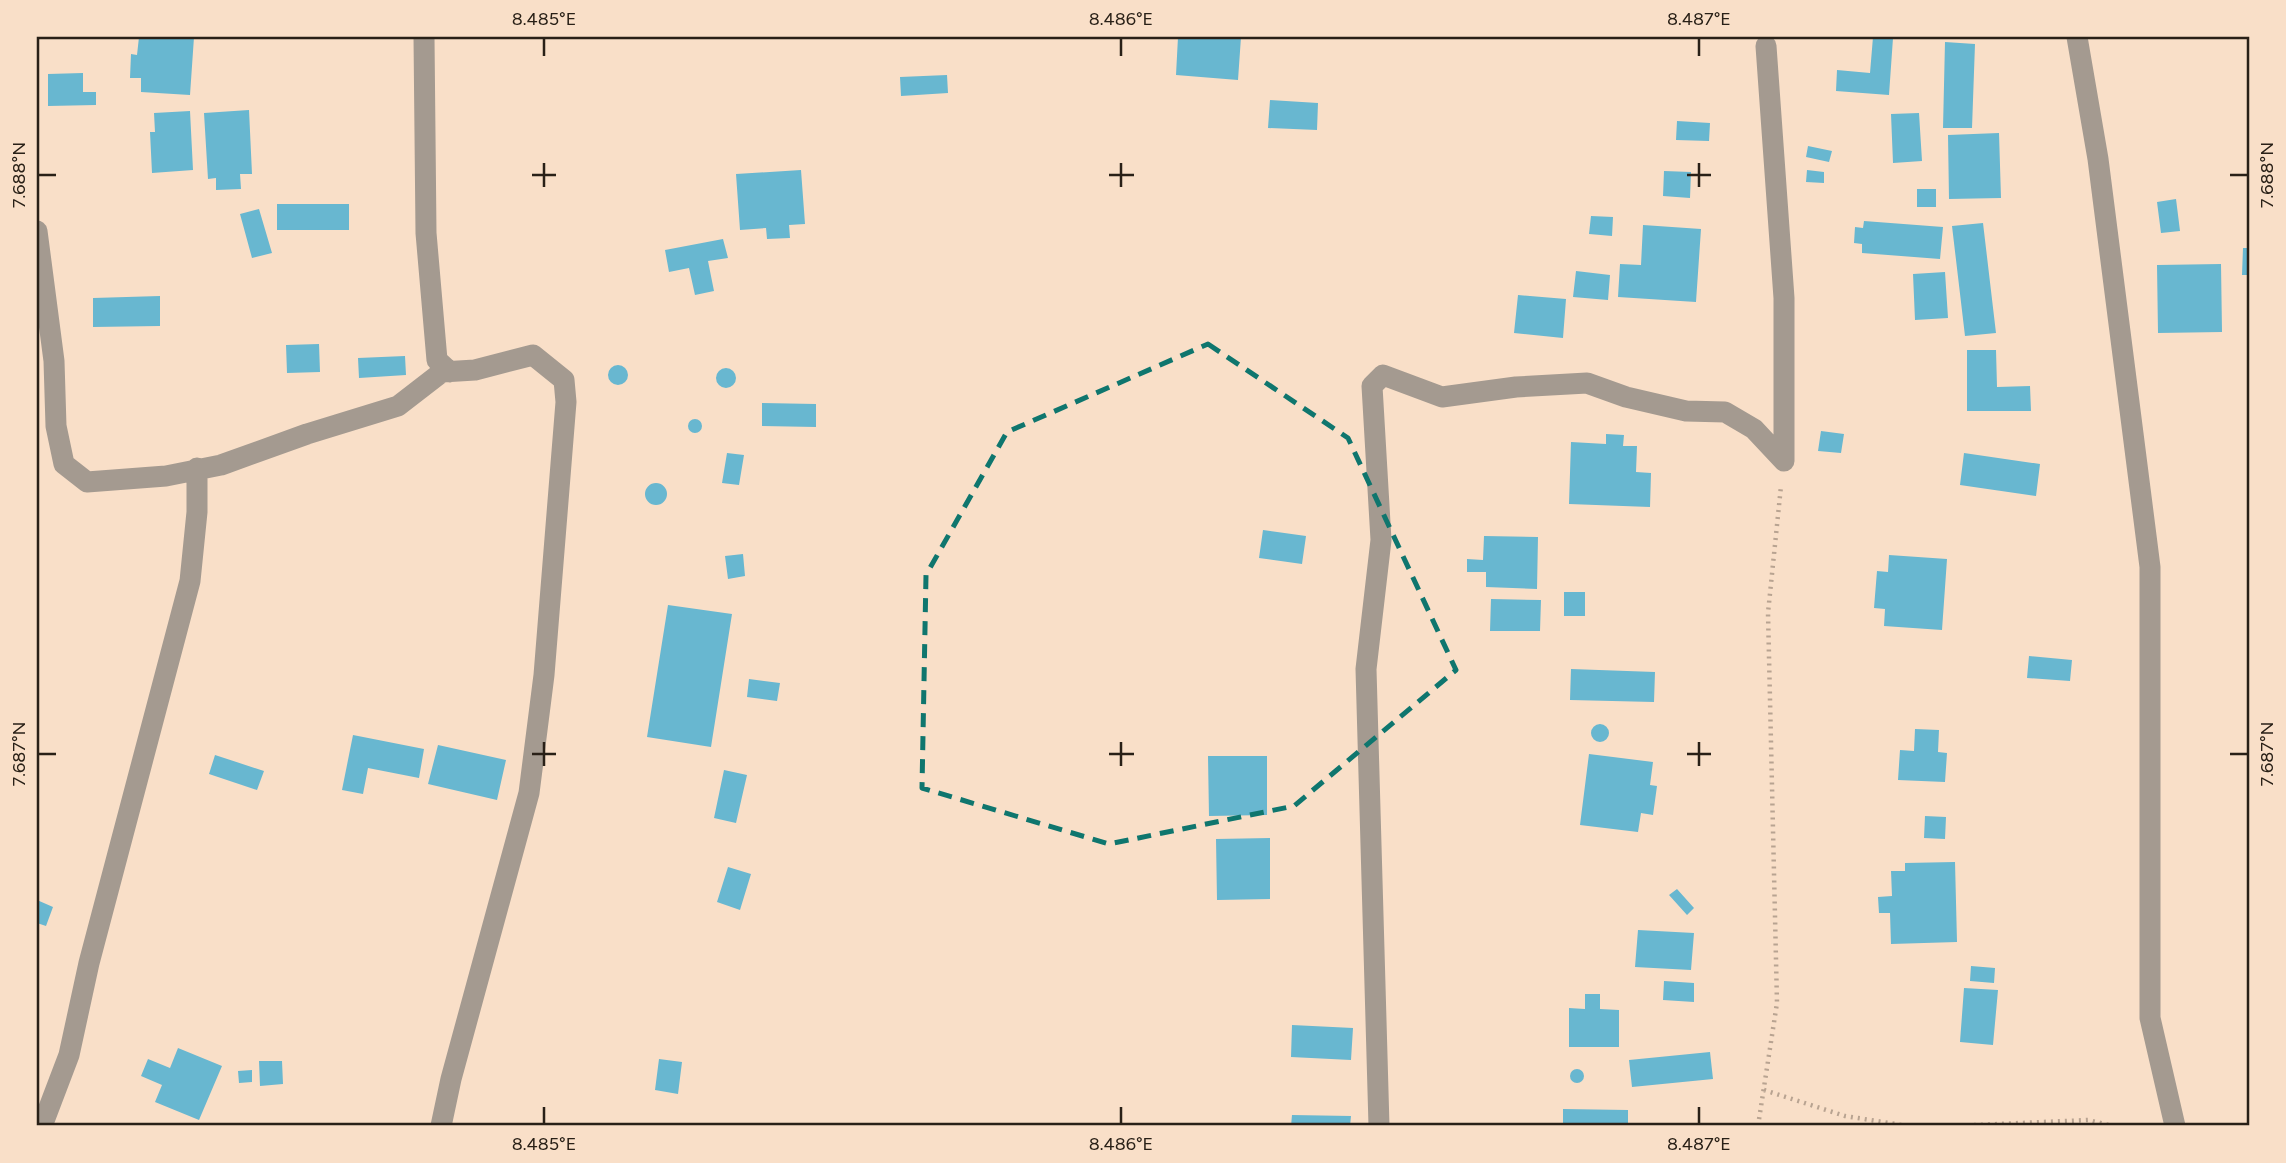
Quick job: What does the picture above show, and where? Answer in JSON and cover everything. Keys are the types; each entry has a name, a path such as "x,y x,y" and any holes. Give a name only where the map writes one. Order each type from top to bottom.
{"street":[{"path":"424,37 426,233 437,360 450,372"},
{"path":"2077,37 2098,159 2150,567 2150,1018 2175,1126"},
{"path":"1766,46 1784,298 1784,461"},
{"path":"37,231 54,361 56,426 64,464 86,482 166,476 221,465 307,434 398,406 442,372 475,370 533,355 564,380 566,402 544,675 529,793 451,1079 441,1126"},
{"path":"1379,1126 1366,669 1381,540 1372,386 1383,375 1443,397 1516,387 1587,383 1626,397 1686,411 1725,412 1754,429 1784,461"},
{"path":"42,1126 69,1055 93,950 190,581 197,505 197,468"},
{"path":"166,476 197,505"}],"path":[{"path":"1758,1126 1777,1003 1768,613 1784,461"},
{"path":"1763,1090 1845,1116 1908,1126"},
{"path":"1953,1126 2088,1120 2113,1126"}],"highlighted area":[{"path":"1208,344 1348,438 1456,670 1294,806 1109,844 922,788 926,575 1007,432"}],"building":[{"path":"139,37 194,37 190,95 141,92 141,78 130,78 131,54 137,55"},
{"path":"1178,37 1241,37 1238,80 1176,75"},
{"path":"1873,37 1893,38 1889,95 1836,91 1837,70 1870,73"},
{"path":"1945,42 1975,44 1972,128 1943,128"},
{"path":"83,73 83,92 96,92 96,105 48,106 48,74"},
{"path":"947,75 948,93 901,96 900,77"},
{"path":"1270,100 1318,103 1317,130 1268,128"},
{"path":"249,110 252,174 240,174 241,189 216,190 216,178 208,179 204,113"},
{"path":"190,111 193,170 152,173 150,132 155,132 154,113"},
{"path":"1919,113 1922,161 1893,163 1891,114"},
{"path":"1677,121 1710,123 1709,141 1676,140"},
{"path":"1999,133 2001,198 1949,199 1948,135"},
{"path":"1808,146 1832,151 1829,162 1806,157"},
{"path":"801,170 805,224 789,225 790,238 767,239 766,228 740,230 736,174"},
{"path":"1807,170 1824,172 1824,183 1806,182"},
{"path":"1664,171 1691,172 1690,198 1663,196"},
{"path":"1917,189 1936,189 1936,207 1917,207"},
{"path":"2176,199 2180,231 2161,233 2157,202"},
{"path":"277,204 349,204 349,230 277,230"},
{"path":"259,209 272,253 252,258 240,214"},
{"path":"1591,216 1613,217 1612,236 1589,234"},
{"path":"1864,221 1943,227 1940,259 1862,253 1862,244 1854,243 1855,227 1863,228"},
{"path":"1983,223 1996,333 1965,336 1952,226"},
{"path":"1643,225 1701,229 1696,302 1618,297 1620,264 1641,265"},
{"path":"723,239 728,258 708,261 714,291 695,295 689,268 669,272 665,250"},
{"path":"2243,248 2249,248 2249,275 2242,275"},
{"path":"2221,264 2222,332 2158,333 2157,265"},
{"path":"1576,271 1610,275 1608,300 1573,297"},
{"path":"1945,272 1948,318 1915,320 1913,274"},
{"path":"1518,295 1566,299 1563,338 1514,333"},
{"path":"160,296 160,326 93,327 93,298"},
{"path":"319,344 320,372 287,373 286,345"},
{"path":"1967,350 1996,350 1997,387 2030,386 2031,411 1967,411"},
{"path":"405,356 406,375 359,378 358,358"},
{"path":"618,365 625,368 628,375 625,382 618,385 611,382 608,375 611,368"},
{"path":"726,368 733,371 736,378 733,385 726,388 719,385 716,378 719,371"},
{"path":"762,403 816,404 816,427 762,426"},
{"path":"692,419 698,419 702,426 698,433 692,433 688,429 688,423"},
{"path":"1821,431 1844,434 1841,453 1818,451"},
{"path":"1606,434 1624,435 1623,446 1637,446 1636,472 1651,473 1650,507 1569,504 1571,442 1606,444"},
{"path":"727,453 744,455 739,485 722,483"},
{"path":"1964,453 2040,464 2036,496 1960,485"},
{"path":"656,483 664,486 667,494 664,502 656,505 648,502 645,494 648,486"},
{"path":"1263,530 1306,536 1302,564 1259,558"},
{"path":"1484,536 1538,537 1537,589 1486,587 1486,572 1467,572 1467,559 1483,560"},
{"path":"743,554 745,576 728,579 725,556"},
{"path":"1889,555 1947,559 1942,630 1884,626 1885,609 1874,608 1877,571 1888,572"},
{"path":"1564,592 1585,592 1585,616 1564,616"},
{"path":"1491,599 1541,600 1540,631 1490,631"},
{"path":"668,605 732,614 711,747 647,737"},
{"path":"2029,656 2072,660 2070,681 2027,678"},
{"path":"1571,669 1655,672 1654,702 1570,700"},
{"path":"749,679 780,683 777,701 747,697"},
{"path":"1600,724 1606,727 1609,733 1606,739 1600,742 1594,739 1591,733 1594,727"},
{"path":"1915,729 1939,730 1938,752 1947,753 1945,782 1898,780 1900,750 1914,751"},
{"path":"353,735 424,749 419,778 368,768 363,794 342,790"},
{"path":"438,745 506,760 497,800 428,784"},
{"path":"1589,754 1653,762 1650,785 1657,786 1653,815 1641,813 1638,832 1580,825"},
{"path":"215,755 264,771 257,790 209,774"},
{"path":"1208,756 1267,756 1267,815 1209,816"},
{"path":"724,770 747,775 736,823 714,818"},
{"path":"1925,816 1946,817 1945,839 1924,838"},
{"path":"1270,838 1270,899 1217,900 1216,839"},
{"path":"1955,862 1957,942 1891,944 1890,913 1879,913 1878,897 1892,896 1891,871 1905,871 1905,863"},
{"path":"728,867 751,874 740,910 717,902"},
{"path":"1677,889 1694,908 1687,915 1669,895"},
{"path":"37,900 53,907 46,926 37,923"},
{"path":"1638,930 1694,933 1691,970 1635,967"},
{"path":"1971,966 1995,968 1994,983 1970,981"},
{"path":"1664,981 1694,983 1694,1002 1663,1000"},
{"path":"1964,988 1998,990 1993,1045 1960,1042"},
{"path":"1585,994 1600,994 1600,1009 1619,1010 1619,1047 1569,1047 1569,1008 1585,1009"},
{"path":"1292,1025 1353,1028 1351,1060 1291,1057"},
{"path":"178,1048 222,1066 199,1120 155,1102 162,1085 141,1076 148,1059 170,1068"},
{"path":"1710,1052 1713,1079 1632,1087 1629,1060"},
{"path":"659,1059 682,1062 678,1094 655,1090"},
{"path":"259,1061 282,1061 283,1084 260,1086"},
{"path":"1577,1069 1582,1071 1582,1081 1577,1083 1572,1081 1570,1076 1572,1071"},
{"path":"252,1070 252,1082 239,1083 238,1071"},
{"path":"1563,1109 1628,1110 1628,1126 1563,1126"},
{"path":"1292,1115 1351,1116 1350,1126 1291,1126"}]}
